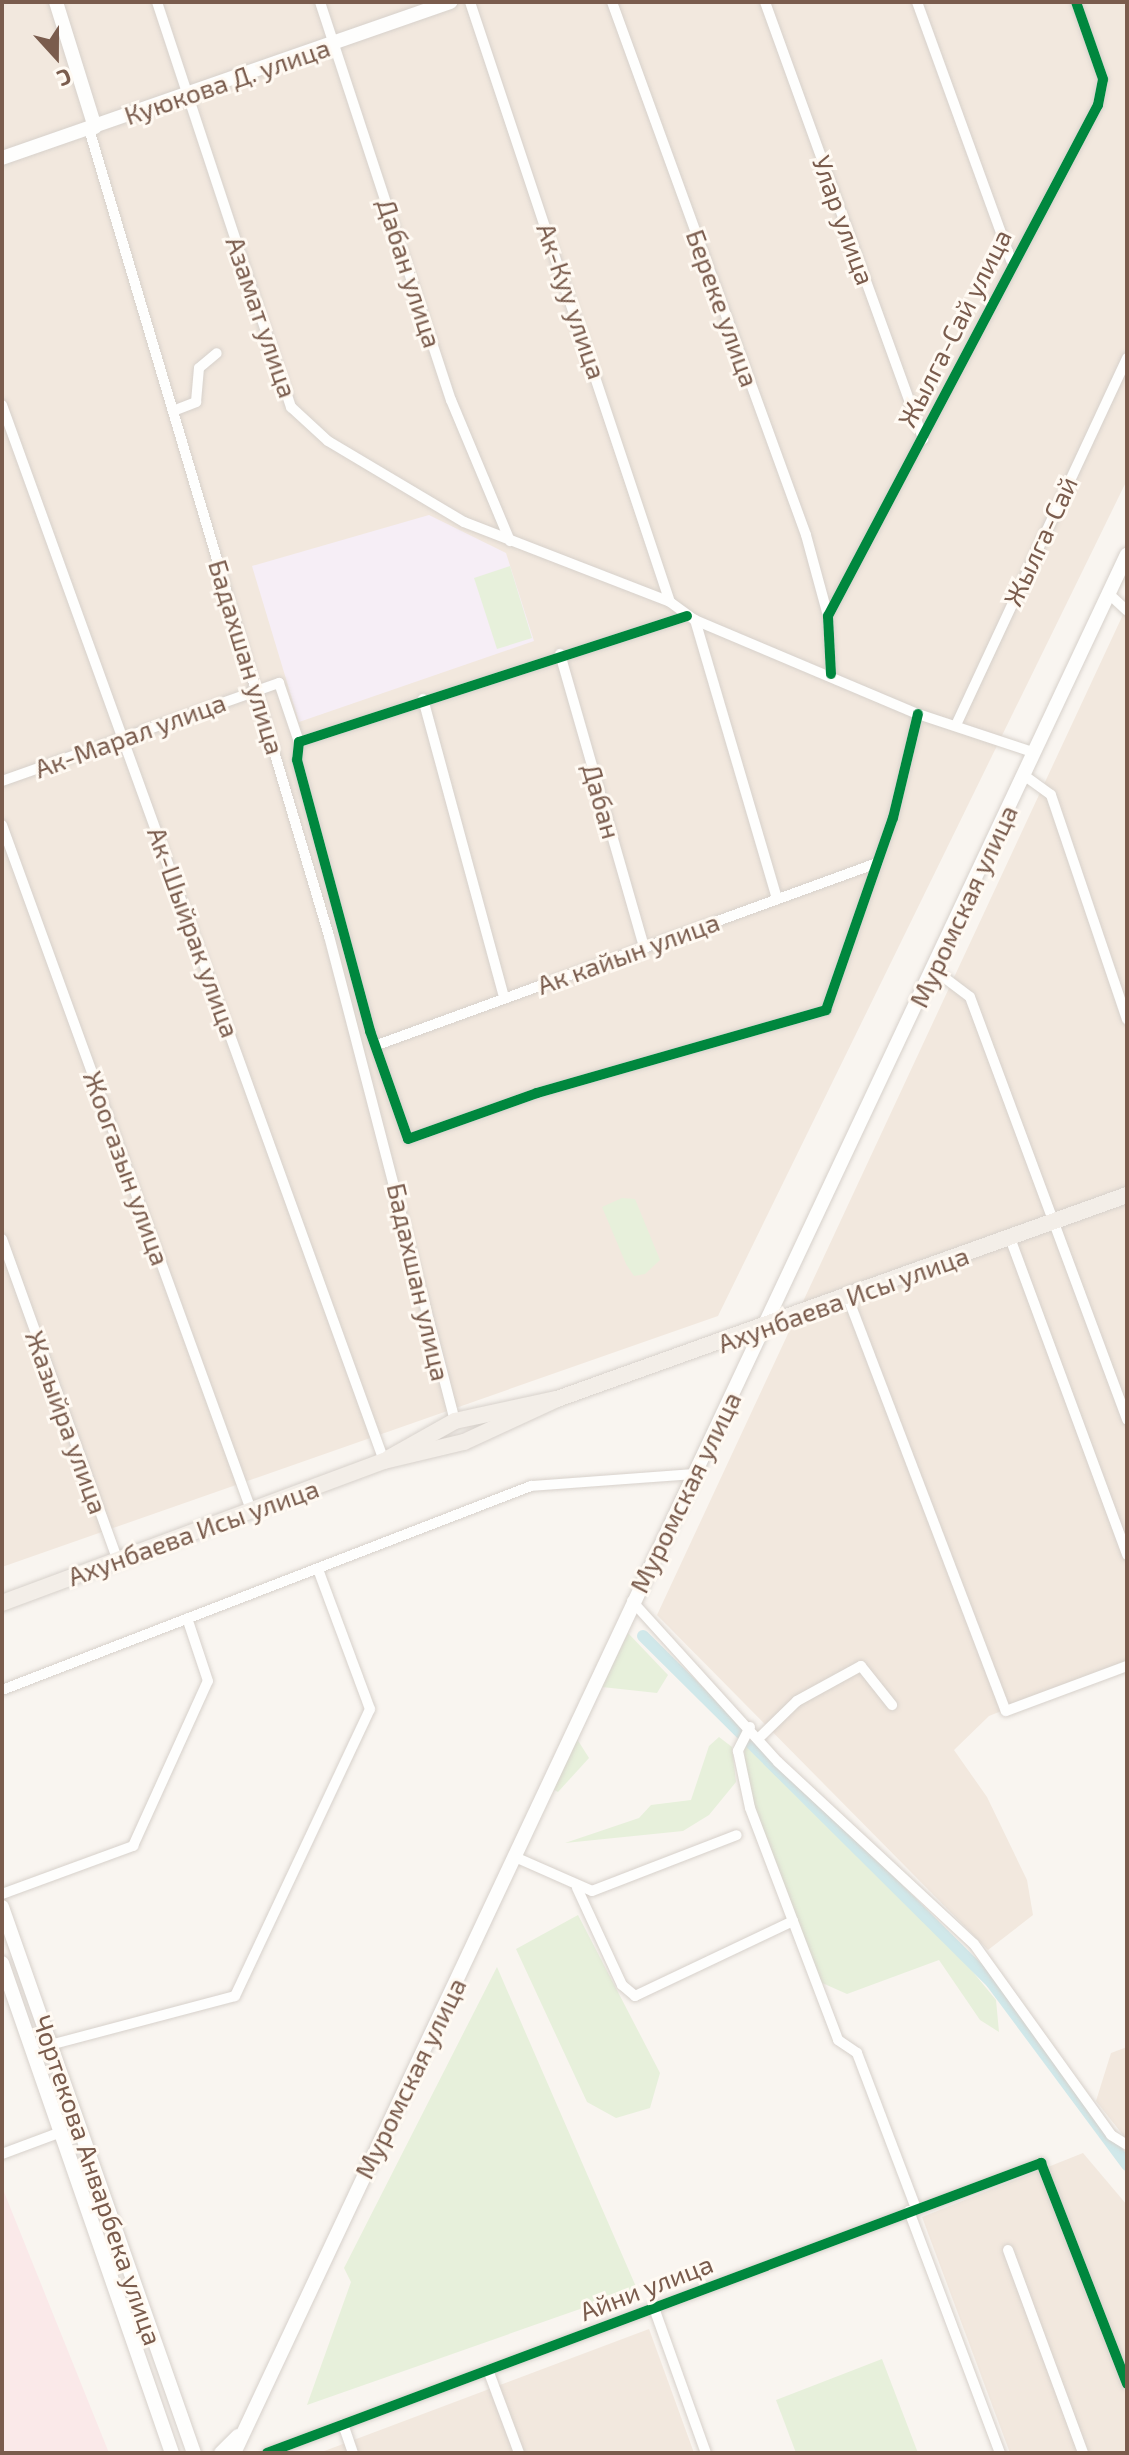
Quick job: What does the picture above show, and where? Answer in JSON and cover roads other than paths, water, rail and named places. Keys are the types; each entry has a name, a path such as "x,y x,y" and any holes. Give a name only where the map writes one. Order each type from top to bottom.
{"main road":[{"path":"56,2 92,128"},
{"name":"Куюкова Д. улица","path":"2,158 451,2"},
{"name":"Муромская улица","path":"243,2430 1127,554"},
{"name":"Ахунбаева Исы улица","path":"2,1603 384,1461 464,1442 557,1399 848,1298 1127,1195"},
{"name":"Ахунбаева Исы улица","path":"384,1461 455,1421 557,1399"},
{"name":"Чортекова Анварбека улица","path":"2,1907 194,2453"},
{"name":"Чортекова Анварбека улица","path":"2,1963 6,1986 61,2132 172,2453"},
{"path":"221,2453 243,2430"},
{"path":"234,2453 243,2430"}],"street":[{"name":"Азамат улица","path":"157,2 291,407 328,441 464,522 670,602"},
{"name":"Дабан улица","path":"320,2 451,400 510,541"},
{"name":"Ак-Куу улица","path":"470,2 670,602"},
{"name":"Береке улица","path":"612,2 806,535 828,616"},
{"name":"Улар улица","path":"765,2 923,439"},
{"path":"917,2 1011,260"},
{"name":"Жылга-Сай улица","path":"828,616 923,439 1011,260 1098,105 1103,79 1076,2"},
{"name":"Бадахшан улица","path":"92,128 177,410 388,1144 455,1421"},
{"path":"177,410 192,405 199,368 217,353"},
{"name":"Жылга-Сай","path":"956,725 1127,358"},
{"name":"Ак-Шыйрак улица","path":"2,405 384,1461"},
{"path":"1108,593 1127,611"},
{"path":"670,602 691,618 831,674 918,714 1035,753"},
{"path":"828,616 831,674"},
{"path":"299,742 560,654 691,618"},
{"path":"691,618 777,898"},
{"name":"Дабан","path":"560,654 644,947"},
{"path":"257,689 279,683 299,742 297,760 370,1031 380,1044 408,1139 537,1093 826,1010 877,863 918,714"},
{"name":"Ак-Марал улица","path":"2,781 257,689"},
{"path":"423,699 504,998"},
{"path":"1025,776 1051,795 1127,1020"},
{"name":"Жоогазын улица","path":"2,825 251,1510"},
{"name":"Ак кайын улица","path":"380,1044 877,863"},
{"path":"933,969 970,997 1127,1420"},
{"path":"1010,1238 1127,1555"},
{"name":"Жазыйра улица","path":"2,1239 117,1559"},
{"path":"848,1298 1006,1711 1127,1666"},
{"path":"2,1690 531,1486 693,1474"},
{"path":"50,2045 235,1996 370,1709 318,1569"},
{"path":"632,1601 745,1732 761,1736 869,1851 974,1944 1111,2135 1127,2145"},
{"path":"2,1894 133,1846 208,1681 187,1618"},
{"path":"761,1736 797,1701 861,1666 892,1705"},
{"path":"745,1732 739,1774 838,2040 857,2053 1000,2453"},
{"path":"515,1857 577,1888 605,1889 737,1835"},
{"path":"577,1888 622,1985 635,1996 793,1921"},
{"path":"2,2154 61,2132"},
{"name":"Айни улица","path":"267,2453 1041,2163 1127,2384"},
{"path":"1008,2250 1083,2453"},
{"path":"654,2308 706,2453"},
{"path":"488,2370 519,2453"},
{"path":"343,2424 353,2453"}],"waterway":[{"path":"643,1636 992,1983 1127,2165"}]}
